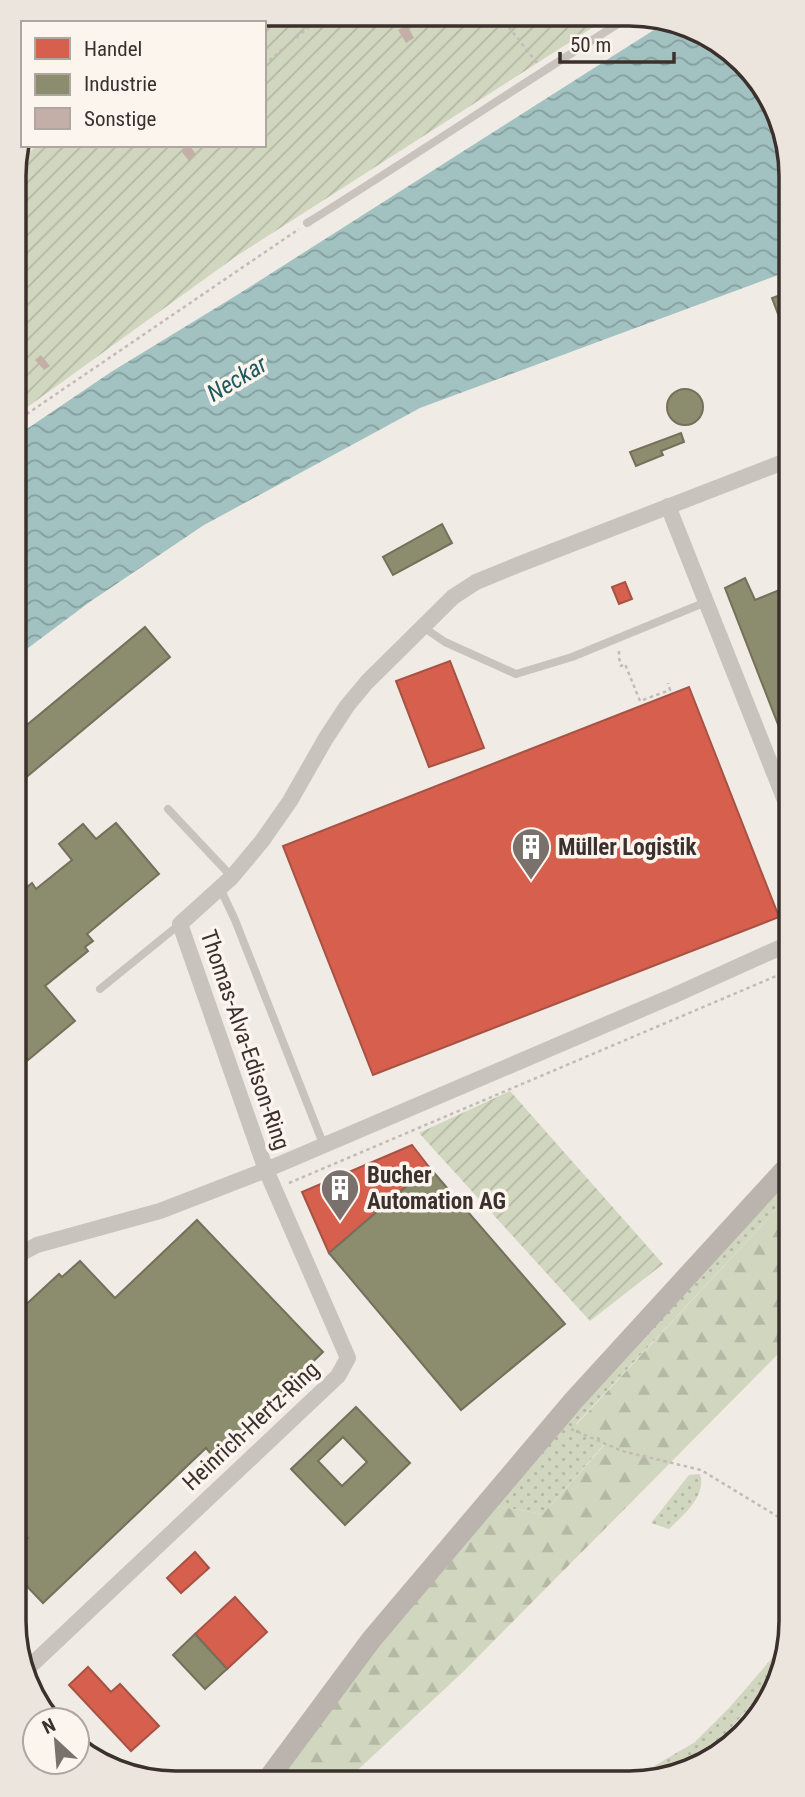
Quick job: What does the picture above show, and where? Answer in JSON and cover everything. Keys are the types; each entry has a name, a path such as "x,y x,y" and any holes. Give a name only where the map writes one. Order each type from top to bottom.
{"main road":[{"path":"274,1771 371,1640 591,1382 778,1177"}],"street":[{"name":"Thomas-Alva-Edison-Ring","path":"778,948 266,1170 180,924 226,883 262,841 290,801 347,706 453,597 477,582 779,464"},
{"path":"668,506 779,784"},
{"path":"26,1251 37,1245 160,1211 266,1170"},
{"name":"Heinrich-Hertz-Ring","path":"33,1664 338,1376 348,1358 266,1170"}],"lane":[{"path":"307,223 615,26"},
{"path":"423,627 445,642 516,674 572,657 707,601"},
{"path":"168,809 226,883 235,920 324,1146"},
{"path":"100,989 180,924"}],"path":[{"path":"508,26 543,71"},
{"path":"266,63 309,27"},
{"path":"27,414 307,223"},
{"path":"630,633 632,638 620,649 619,657 621,666 625,664 640,701 670,690 668,683"},
{"path":"274,1189 778,975"},
{"path":"557,1421 579,1434 622,1451 701,1470 778,1517"}],"green space":[{"path":"595,26 235,257 27,407 29,153 35,147 266,147 266,27"},
{"path":"510,1091 663,1264 590,1321 419,1133"},
{"path":"778,1186 778,1207 576,1424 607,1441 543,1514 490,1505"},
{"path":"778,1208 778,1354 464,1671 357,1771 281,1771 375,1644 490,1505 543,1514 607,1442 576,1425"},
{"path":"700,1474 697,1497 681,1518 669,1529 651,1523 689,1475"},
{"path":"775,1655 771,1669 755,1701 725,1734 695,1755 677,1763 650,1769 695,1742 730,1707"}],"water":[{"name":"Neckar","path":"656,29 695,42 727,64 748,85 759,102 774,138 779,177 779,275 420,408 204,525 91,601 27,649 27,429 111,372"}],"building: Handel":[{"path":"625,582 632,599 619,604 612,587"},
{"path":"450,661 484,748 429,767 396,681"},
{"name":"Müller Logistik","path":"689,687 778,917 373,1075 283,846"},
{"name":"Bucher Automation AG","path":"412,1145 429,1167 329,1253 302,1192"},
{"path":"195,1552 209,1568 181,1593 167,1578"},
{"path":"235,1597 267,1632 227,1669 195,1634"},
{"path":"88,1667 111,1692 120,1684 159,1726 131,1751 69,1685"}],"building: Industrie":[{"path":"779,296 779,316 772,298"},
{"path":"685,389 698,394 703,407 698,420 685,425 672,420 667,407 672,394"},
{"path":"681,433 684,442 661,451 663,455 636,466 630,452"},
{"path":"442,524 452,543 393,575 383,557"},
{"path":"745,578 755,600 779,590 779,726 725,588"},
{"path":"145,627 170,657 27,777 27,725"},
{"path":"116,823 159,874 87,934 93,941 85,947 88,951 45,986 75,1021 28,1060 27,887 32,883 36,889 72,860 59,844 83,824 96,839"},
{"path":"429,1167 565,1324 461,1410 329,1253"},
{"path":"197,1220 323,1352 224,1447 221,1444 211,1454 206,1448 43,1603 26,1585 26,1304 59,1274 62,1277 80,1261 115,1298"},
{"path":"356,1407 410,1463 345,1525 291,1469","holes":["343,1437 367,1462 342,1486 318,1461"]},
{"path":"195,1634 227,1669 205,1689 173,1655"}],"building: Sonstige":[{"path":"408,26 414,38 406,43 398,30"},
{"path":"191,147 196,154 189,161 181,151"},
{"path":"41,355 50,366 44,370 35,360"}],"place":[{"name":"Müller Logistik","path":"531,881"},
{"name":"Bucher Automation AG","path":"340,1222"}]}
